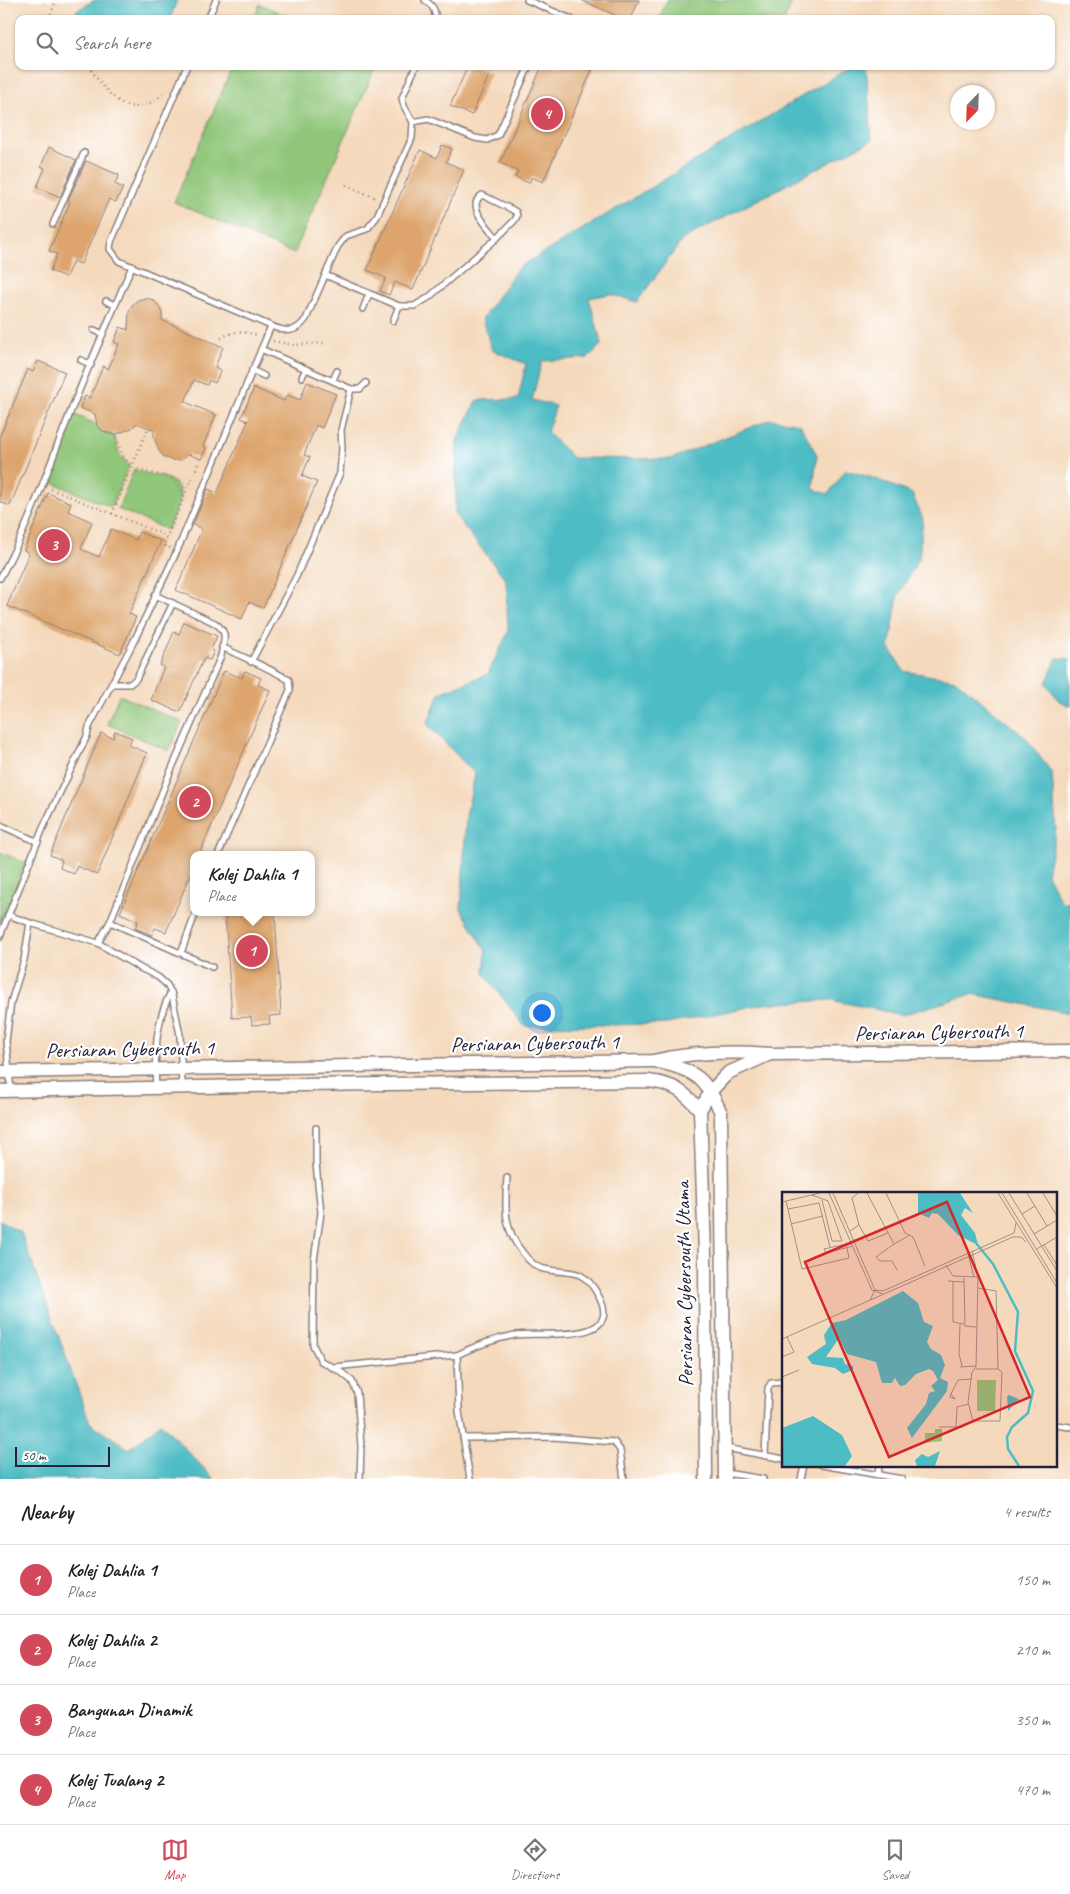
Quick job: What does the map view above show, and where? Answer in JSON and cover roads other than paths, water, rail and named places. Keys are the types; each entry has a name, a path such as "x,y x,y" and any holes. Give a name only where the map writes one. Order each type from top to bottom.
{"street":[{"name":"Persiaran Cybersouth 1","path":"4,1072 653,1061 679,1055 744,1052 770,1054 1070,1051"},
{"path":"700,1110 711,1091 728,1073 770,1054"},
{"name":"Persiaran Cybersouth Utama","path":"653,1061 680,1067 697,1077 711,1091 720,1113 725,1476"},
{"name":"Persiaran Cybersouth 1","path":"5,1091 649,1081 675,1087 686,1094 700,1110"},
{"name":"Persiaran Cybersouth Utama","path":"700,1110 705,1254 706,1479"}],"lane":[{"path":"210,15 216,0"},
{"path":"425,0 432,5 435,15"},
{"path":"527,0 562,15"},
{"path":"552,15 554,11"},
{"path":"185,70 152,139 142,171 111,242 110,249 119,261 271,326 292,331 301,327 306,320 338,246 346,236 367,229 376,218 384,201 412,138 413,122 404,106 402,98 414,70"},
{"path":"413,122 428,119 475,138 487,140 498,135 527,70"},
{"path":"53,224 84,153"},
{"path":"136,169 142,171"},
{"path":"325,275 399,306 414,306 428,298 497,238 516,220 516,212 511,208 482,195 477,198 475,203 476,210 497,238"},
{"path":"0,578 28,520 132,266"},
{"path":"363,309 370,294"},
{"path":"106,301 115,305"},
{"path":"393,321 399,306"},
{"path":"0,936 38,842 89,728 177,551 271,326"},
{"path":"94,330 103,334"},
{"path":"261,349 351,388 360,389 366,383"},
{"path":"80,360 91,365"},
{"path":"302,377 306,369"},
{"path":"252,370 264,376"},
{"path":"333,380 337,371"},
{"path":"251,662 297,575 340,473 341,430 351,388"},
{"path":"98,943 110,922 221,656 225,636 222,628 155,595"},
{"path":"112,684 130,684 136,679 173,603"},
{"path":"220,851 290,690 289,680 273,670 251,662 222,647"},
{"path":"0,825 38,842"},
{"path":"8,915 98,943 158,977 167,985 171,992 180,1035 182,1087"},
{"path":"181,953 195,916"},
{"path":"110,922 212,967"},
{"path":"5,1091 6,1042 11,1002 24,960 30,923"},
{"path":"156,1088 155,1069 161,1019 165,1002 171,992"},
{"path":"316,1128 316,1164 321,1213 314,1260 313,1345 321,1361 342,1372 352,1381 358,1393 362,1446 360,1479"},
{"path":"331,1367 457,1355 478,1345 516,1335 546,1336 590,1330 598,1326 603,1317 604,1306 588,1279 579,1274 542,1269 534,1265 518,1248 507,1224 507,1178"},
{"path":"457,1355 459,1411 470,1479"},
{"path":"765,1456 768,1388 771,1383 782,1382"},
{"path":"463,1438 553,1438 614,1442 620,1450 624,1479"},
{"path":"725,1448 782,1459"},
{"path":"802,1479 804,1466"},
{"path":"827,1466 878,1475 885,1478 902,1479"},
{"path":"878,1475 879,1466"},
{"path":"862,1479 864,1473"},
{"path":"725,1476 763,1479"}],"water":[{"path":"95,0 177,0 171,15 75,15 77,10"},
{"path":"845,70 866,70 872,140 683,239 637,302 610,294 589,298 602,344 588,358 542,361 532,400 556,406 547,432 573,458 671,459 771,419 800,424 817,455 813,489 828,494 846,470 876,479 912,494 923,519 919,558 898,596 889,648 904,671 956,680 1026,738 1052,773 1056,830 1047,874 1061,902 1070,902 1070,1013 972,994 902,1015 831,1000 763,1004 667,1024 524,1026 484,973 486,951 461,909 466,816 475,774 427,724 440,693 488,674 508,632 506,580 455,515 457,440 477,400 518,399 526,364 492,350 482,319 518,268"},
{"path":"1057,658 1070,659 1070,706 1059,701 1046,683"},
{"path":"0,1220 21,1233 90,1423 129,1449 161,1423 214,1479 0,1479"}],"place":[{"name":"Kolej Tualang 2","path":"547,114"},
{"name":"Bangunan Dinamik","path":"54,545"},
{"name":"Kolej Dahlia 2","path":"195,802"},
{"name":"Kolej Dahlia 1","path":"252,951"}]}
